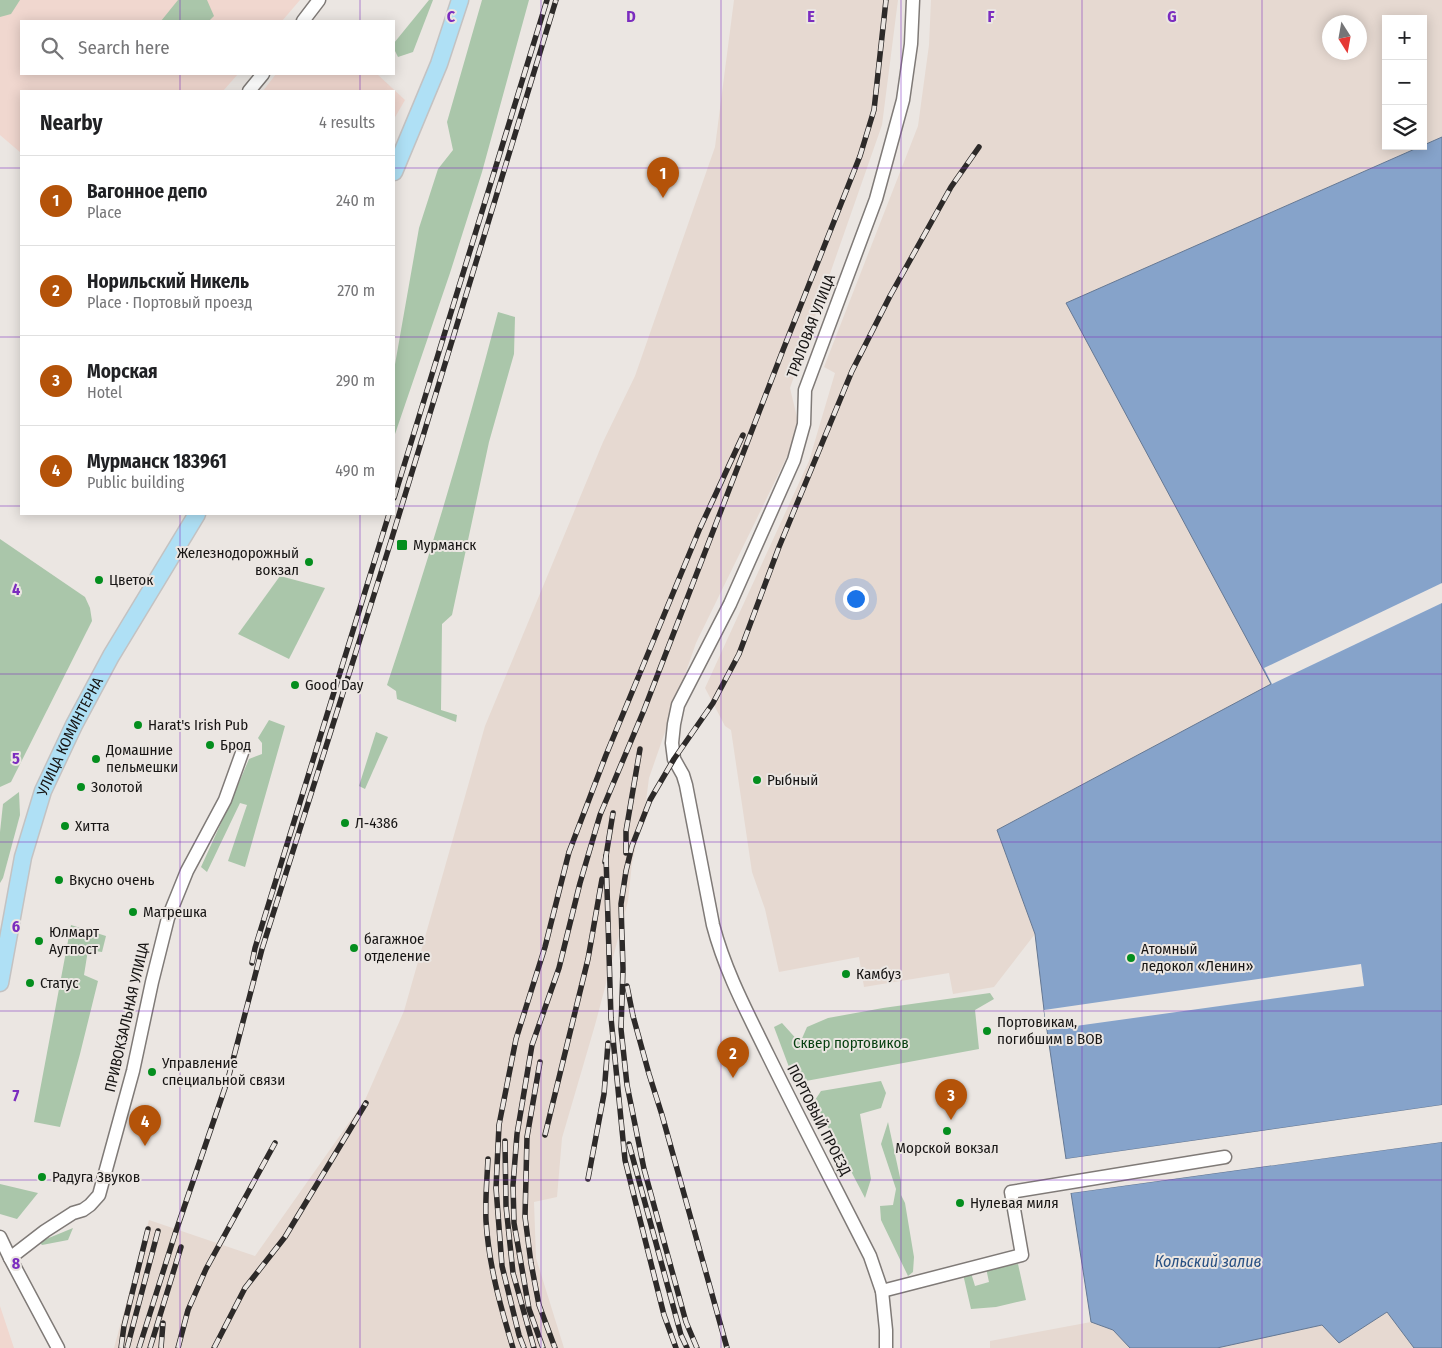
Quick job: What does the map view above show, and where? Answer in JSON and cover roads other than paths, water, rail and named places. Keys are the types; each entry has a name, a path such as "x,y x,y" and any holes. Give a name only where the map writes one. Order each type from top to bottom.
{"main road":[{"path":"395,170 439,64 460,0"},
{"name":"УЛИЦА КОМИНТЕРНА","path":"0,983 23,857 44,790 74,725 111,656 196,515"}],"street":[{"path":"304,20 319,0"},
{"name":"ТРАЛОВАЯ УЛИЦА","path":"678,705 730,604 794,460 804,424 805,390 876,199 904,100 911,44 913,0"},
{"path":"250,90 261,75"},
{"name":"ПОРТОВЫЙ ПРОЕЗД","path":"678,705 672,744 674,759 686,785 719,947 746,1010 870,1256 882,1291 886,1348"},
{"name":"ПРИВОКЗАЛЬНАЯ УЛИЦА","path":"10,1258 45,1231 73,1213 83,1210 99,1195 133,1071 168,918 187,871 225,800 243,750"},
{"path":"882,1291 1022,1255 1011,1192 1225,1157"},
{"path":"0,1237 58,1348"}],"water":[{"path":"1442,137 1442,1105 1066,1159 1035,934 997,830 1271,684 1066,303 1413,150 1427,150 1427,144"},
{"name":"Кольский залив","path":"1442,1142 1442,1348 1414,1348 1387,1312 1339,1343 1322,1325 1217,1348 1130,1348 1113,1330 1091,1322 1071,1193"}],"railway":[{"path":"395,495 547,0"},
{"path":"139,1348 175,1234 228,1079 262,949 391,541 556,0"},
{"path":"543,1348 529,1309 514,1223 513,1185 517,1134 532,1045 559,968 580,883 600,815 644,710 860,156 874,110 886,0"},
{"path":"697,1348 686,1322 644,1169 627,1085 621,1029 623,969 621,904 626,871 632,846 650,800 674,759 713,703 739,654 779,547 852,371 890,296 951,187 979,147"},
{"path":"524,1348 502,1266 496,1188 499,1125 516,1039 545,947 569,852 606,755 700,528 743,435"},
{"path":"252,963 255,948 389,515"},
{"path":"626,853 626,831 640,749"},
{"path":"605,862 613,813"},
{"path":"606,856 611,1018 625,1160 664,1315 676,1348"},
{"path":"545,1135 588,959 602,879"},
{"path":"627,986 649,1074 727,1348"},
{"path":"588,1179 604,1094 608,1043"},
{"path":"540,1062 527,1137 525,1217 539,1305 555,1348"},
{"path":"214,1348 245,1288 285,1237 366,1103"},
{"path":"505,1141 506,1206 513,1273 534,1348"},
{"path":"178,1348 188,1310 206,1269 275,1143"},
{"path":"629,1144 681,1335 687,1348"},
{"path":"488,1159 487,1238 496,1285 513,1348"},
{"path":"121,1348 124,1326 148,1229"},
{"path":"127,1348 158,1231"},
{"path":"150,1348 181,1247"},
{"path":"161,1348 163,1323"}],"place":[{"name":"Вагонное депо","path":"663,198"},
{"name":"Мурманск","path":"402,545"},
{"name":"Железнодорожный вокзал","path":"309,562"},
{"name":"Цветок","path":"99,580"},
{"name":"Good Day","path":"295,685"},
{"name":"Harat's Irish Pub","path":"138,725"},
{"name":"Брод","path":"210,745"},
{"name":"Домашние пельмешки","path":"96,759"},
{"name":"Рыбный","path":"757,780"},
{"name":"Золотой","path":"81,787"},
{"name":"Л-4386","path":"345,823"},
{"name":"Хитта","path":"65,826"},
{"name":"Вкусно очень","path":"59,880"},
{"name":"Матрешка","path":"133,912"},
{"name":"Юлмарт Аутпост","path":"39,941"},
{"name":"багажное отделение","path":"354,948"},
{"name":"Атомный ледокол «Ленин»","path":"1131,958"},
{"name":"Камбуз","path":"846,974"},
{"name":"Статус","path":"30,983"},
{"name":"Портовикам, погибшим в ВОВ","path":"987,1031"},
{"name":"Управление специальной связи","path":"152,1072"},
{"name":"Норильский Никель","path":"733,1078"},
{"name":"Морская","path":"951,1120"},
{"name":"Морской вокзал","path":"947,1131"},
{"name":"Мурманск 183961","path":"145,1146"},
{"name":"Радуга Звуков","path":"42,1177"},
{"name":"Нулевая миля","path":"960,1203"}],"park label":[{"name":"Сквер портовиков","path":"851,1043"}]}
